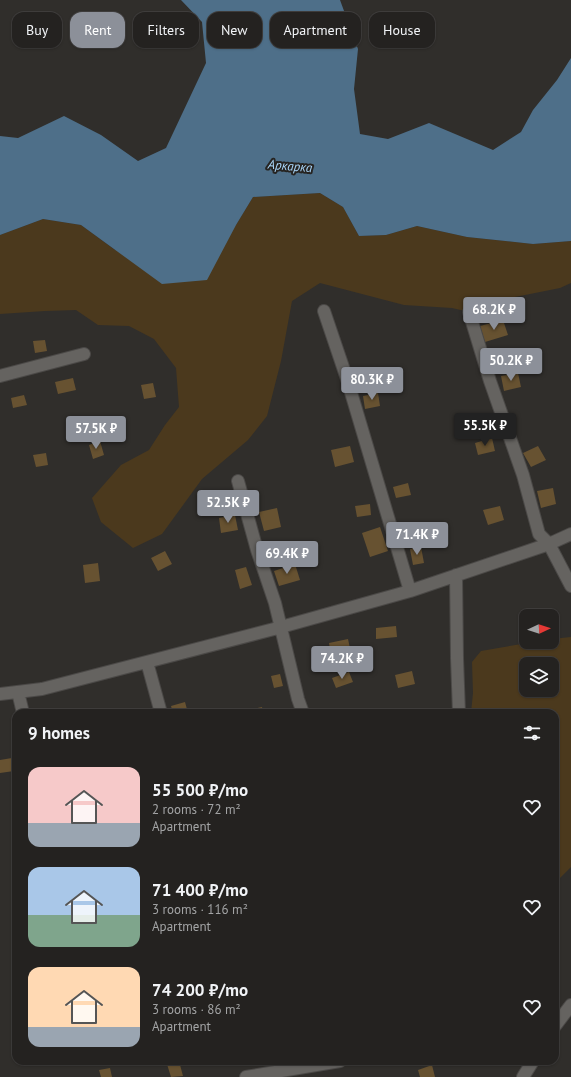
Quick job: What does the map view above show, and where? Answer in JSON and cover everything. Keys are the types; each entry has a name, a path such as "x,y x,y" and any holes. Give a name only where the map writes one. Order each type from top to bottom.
{"street":[{"path":"324,311 347,379 410,590"},
{"path":"469,312 490,382 523,475 539,534 549,544 571,586"},
{"path":"0,376 84,354"},
{"path":"238,481 257,550 275,603 302,709"},
{"path":"0,694 42,689 281,627 410,590 549,544 571,534"},
{"path":"456,575 457,658 460,709"},
{"path":"147,662 160,709"},
{"path":"18,692 22,709"},
{"path":"559,1021 571,1005"},
{"path":"246,1077 316,1065"},
{"path":"523,1077 530,1065"}],"shaded area":[{"path":"320,193 343,207 359,236 386,235 417,226 467,237 533,244 571,241 571,283 560,288 510,298 469,312 452,308 404,305 320,283 292,301 281,361 267,416 248,440 202,479 162,534 133,548 101,522 92,498 121,465 149,450 179,407 176,368 154,339 129,326 98,325 76,310 0,314 0,235 43,219 81,225 115,250 236,225 253,197"},
{"path":"571,637 571,867 559,879 559,709 471,709 473,693 472,662 481,651 519,644 519,649 559,649 559,638"}],"water":[{"name":"Аркарка","path":"181,0 340,0 344,12 270,12 270,48 358,48 354,89 360,134 388,139 429,123 493,150 521,132 533,110 557,80 571,58 571,241 533,244 467,237 417,226 386,235 359,236 343,207 320,193 253,197 236,225 207,280 162,284 81,225 43,219 0,235 0,136 18,138 64,116 101,135 138,161 166,148 206,63 202,22 199,19 199,12 192,12"}],"building":[{"path":"503,320 508,335 485,342 480,326"},
{"path":"45,340 47,351 35,353 33,341"},
{"path":"518,373 521,387 504,391 501,376"},
{"path":"73,378 76,390 58,394 55,382"},
{"path":"153,383 156,397 144,399 141,385"},
{"path":"378,393 380,406 365,409 363,396"},
{"path":"24,395 27,405 13,408 11,398"},
{"path":"492,438 495,451 478,455 475,443"},
{"path":"100,441 104,455 93,459 89,445"},
{"path":"350,446 354,462 335,467 331,450"},
{"path":"538,446 546,460 531,467 523,453"},
{"path":"46,453 48,465 36,467 33,455"},
{"path":"408,483 411,495 396,498 393,487"},
{"path":"553,488 556,504 541,508 537,491"},
{"path":"370,504 371,515 357,517 355,506"},
{"path":"500,506 504,520 488,525 483,510"},
{"path":"277,508 281,527 264,531 259,512"},
{"path":"235,515 238,530 221,533 219,518"},
{"path":"380,527 388,551 370,557 362,533"},
{"path":"421,547 424,563 413,565 410,549"},
{"path":"165,551 172,564 158,571 151,558"},
{"path":"98,563 100,581 85,583 83,565"},
{"path":"295,564 300,580 279,586 274,571"},
{"path":"246,567 252,585 240,589 235,570"},
{"path":"396,626 397,637 376,639 376,628"},
{"path":"348,639 351,653 331,656 329,643"},
{"path":"412,671 415,684 398,688 395,675"},
{"path":"349,672 353,682 336,688 332,678"},
{"path":"280,674 283,686 274,688 271,676"},
{"path":"185,702 187,709 172,709 171,706"},
{"path":"12,758 12,771 0,773 0,760"},
{"path":"167,1065 180,1065 183,1076 171,1077"},
{"path":"432,1065 435,1077 420,1077 418,1070"},
{"path":"110,1068 112,1077 101,1077 99,1070"}]}
